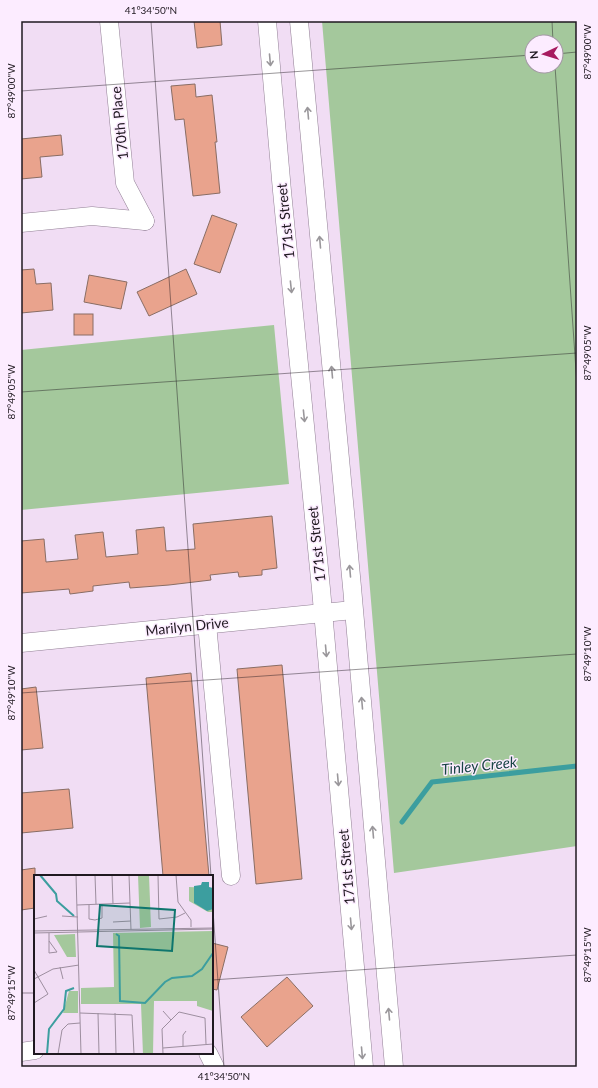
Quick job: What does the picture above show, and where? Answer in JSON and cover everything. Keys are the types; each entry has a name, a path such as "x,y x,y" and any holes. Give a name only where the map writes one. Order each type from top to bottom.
{"street":[{"name":"170th Place","path":"21,223 92,216 145,221 125,183 109,21"},
{"name":"171st Street","path":"267,21 364,1067"},
{"path":"299,21 394,1067"},
{"name":"Marilyn Drive","path":"21,643 353,610"},
{"path":"207,624 231,876"},
{"path":"21,1052 34,1050"},
{"path":"208,1054 215,1067"}],"green space":[{"path":"322,21 577,21 577,846 394,873"},
{"path":"274,325 289,484 21,510 21,350"}],"building":[{"path":"194,21 220,21 222,45 197,48"},
{"path":"195,84 196,97 212,95 220,193 193,196 184,119 175,120 171,86"},
{"path":"61,135 63,155 40,157 42,177 21,179 21,139"},
{"path":"212,215 237,224 220,273 194,264"},
{"path":"34,269 36,284 51,283 53,310 21,313 21,270"},
{"path":"186,269 197,294 149,316 137,292"},
{"path":"89,275 127,282 121,309 84,302"},
{"path":"74,314 93,314 93,335 74,335"},
{"path":"272,516 277,568 262,570 262,575 239,577 238,572 210,575 211,580 169,585 130,588 129,582 93,586 93,591 70,594 69,589 21,593 21,541 44,539 46,562 78,559 75,535 103,532 106,557 138,554 136,530 164,527 166,551 195,549 193,524"},
{"path":"282,665 302,879 256,884 237,669"},
{"path":"191,673 209,875 163,875 146,678"},
{"path":"36,687 43,748 21,750 21,689"},
{"path":"69,789 73,828 21,833 21,793"},
{"path":"35,868 34,908 21,910 21,870"},
{"path":"213,943 228,947 217,990 213,989"},
{"path":"287,977 313,1006 267,1047 241,1017"}],"waterway":[{"name":"Tinley Creek","path":"402,822 432,782 577,766"}]}
